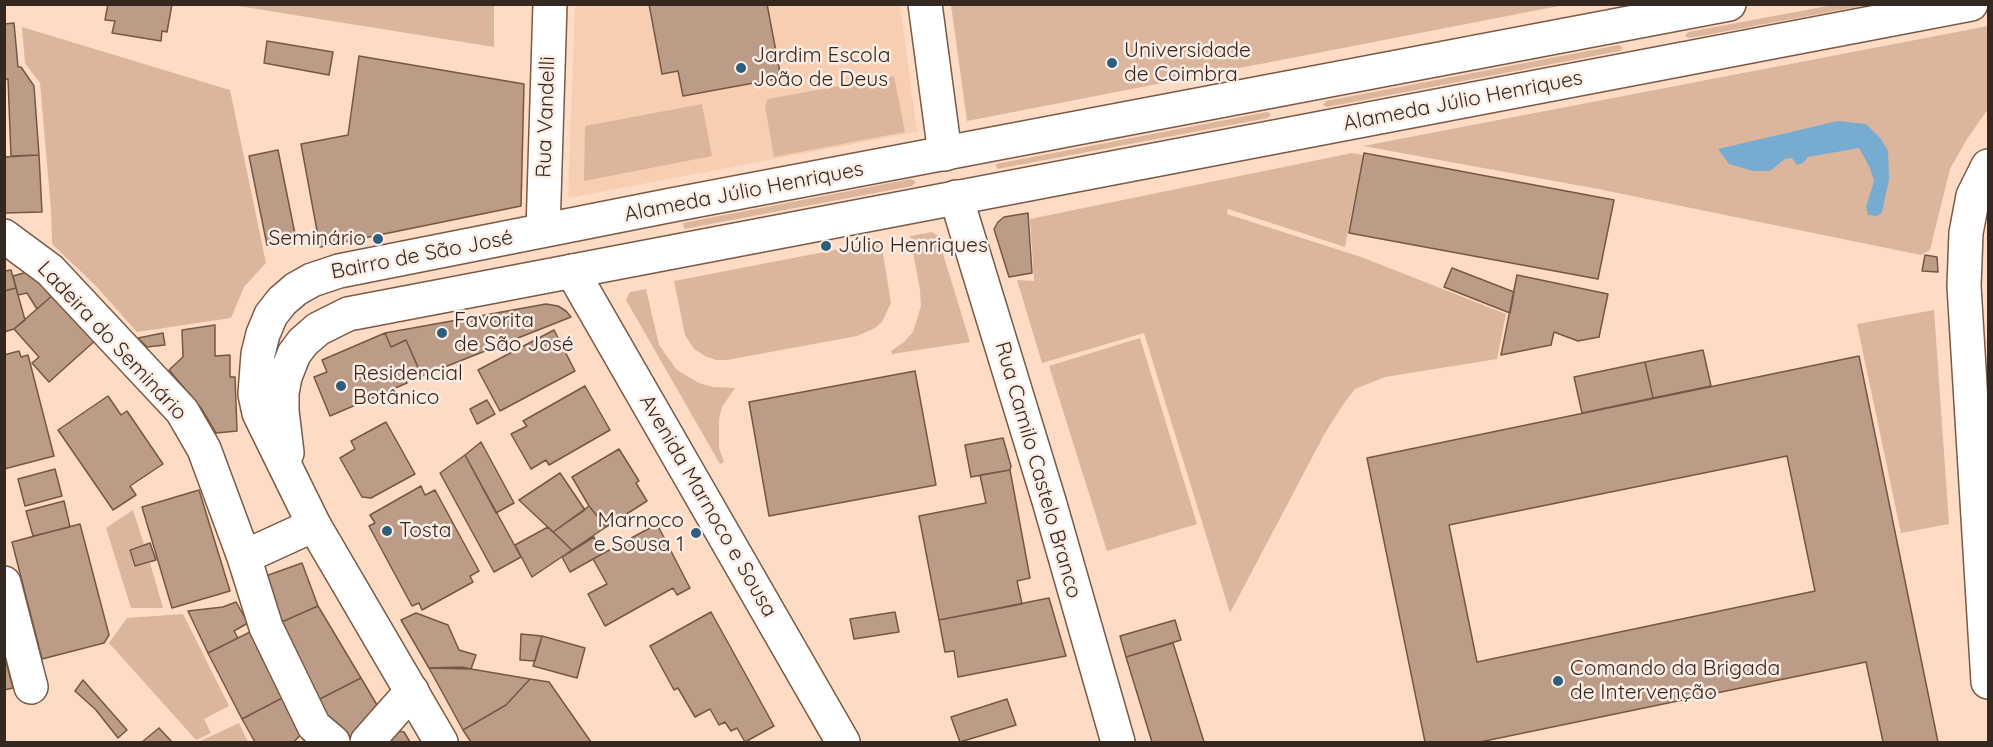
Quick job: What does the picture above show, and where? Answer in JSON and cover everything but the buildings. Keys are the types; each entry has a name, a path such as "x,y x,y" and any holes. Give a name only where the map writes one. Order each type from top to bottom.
{"main road":[{"name":"Rua Vandelli","path":"543,230 550,4"},
{"path":"925,4 945,154 956,197"},
{"name":"Alameda Júlio Henriques","path":"543,230 1729,4"},
{"name":"Alameda Júlio Henriques","path":"572,271 1971,4"},
{"path":"1650,20 1658,64"},
{"path":"1293,87 1301,132"},
{"path":"1989,166 1973,196 1966,233 1964,286 1989,682"},
{"name":"Rua Camilo Castelo Branco","path":"956,197 1049,501 1118,742"},
{"name":"Avenida Marnoco e Sousa","path":"543,230 572,271 843,742"},
{"name":"Bairro de São José","path":"441,742 289,478 259,414 255,394 258,354 271,315 282,301 296,289 321,275 543,230"},
{"name":"Ladeira do Seminário","path":"4,236 50,270 182,411 204,449 244,558"},
{"name":"Bairro de São José","path":"289,478 282,411 285,377 299,348 318,329 348,314 572,271"},
{"path":"314,525 244,558 266,627 314,726 333,742"},
{"path":"4,583 31,687"},
{"path":"367,742 412,691"}],"shaded area":[{"name":"Universidade de Coimbra","path":"951,4 1564,5 967,121"},
{"path":"232,5 494,5 494,47"},
{"name":"Jardim Escola João de Deus","path":"575,5 900,5 917,132 568,198"},
{"path":"1833,5 1867,5 1690,38 1685,36 1688,32"},
{"path":"1988,26 1988,109 1950,169 1930,250 1921,255 1598,189 1363,146"},
{"path":"22,27 230,90 266,263 244,287 231,318 137,332 96,286 52,244 40,83 25,63"},
{"path":"1619,45 1623,48 1620,51 1327,107 1323,105 1326,101"},
{"path":"894,76 905,132 774,157 765,106 768,99"},
{"path":"702,104 712,156 584,181 585,126"},
{"path":"1267,112 1271,114 1268,118 997,169 996,164"},
{"path":"1352,153 1363,155 1345,247 1228,209 1227,214 1364,258 1506,314 1497,359 1385,377 1355,389 1325,433 1230,613 1144,333 1042,363 1017,280 1034,281 1030,219"},
{"path":"911,179 916,182 912,186 684,229 683,223"},
{"path":"932,232 942,243 940,244 970,342 892,354 891,351 913,332 921,306 910,236"},
{"path":"881,241 891,303 882,322 875,328 857,336 727,360 716,360 705,356 694,349 685,335 674,281"},
{"path":"646,289 659,345 677,370 699,383 713,387 735,388 722,407 719,419 719,448 724,462 720,464 626,300 630,292"},
{"path":"1934,310 1949,524 1901,533 1857,324"},
{"path":"1140,338 1197,524 1107,551 1049,366"},
{"path":"133,510 144,544 129,549 134,567 150,563 163,608 131,608 106,528"},
{"path":"183,614 229,706 204,719 211,733 196,740 109,643 127,618"},
{"path":"239,723 248,742 198,742"}],"water":[{"path":"1838,121 1866,124 1881,139 1888,151 1889,180 1882,212 1877,216 1868,215 1866,207 1874,181 1859,148 1808,157 1803,163 1797,165 1792,158 1785,159 1770,171 1753,171 1729,164 1718,149"}],"place":[{"name":"Universidade de Coimbra","path":"1112,63"},
{"name":"Jardim Escola João de Deus","path":"741,68"},
{"name":"Seminário","path":"378,239"},
{"name":"Júlio Henriques","path":"826,246"},
{"name":"Favorita de São José","path":"442,333"},
{"name":"Residencial Botânico","path":"341,386"},
{"name":"Tosta","path":"387,531"},
{"name":"Marnoco e Sousa 1","path":"696,533"},
{"name":"Comando da Brigada de Intervenção","path":"1558,681"}]}
